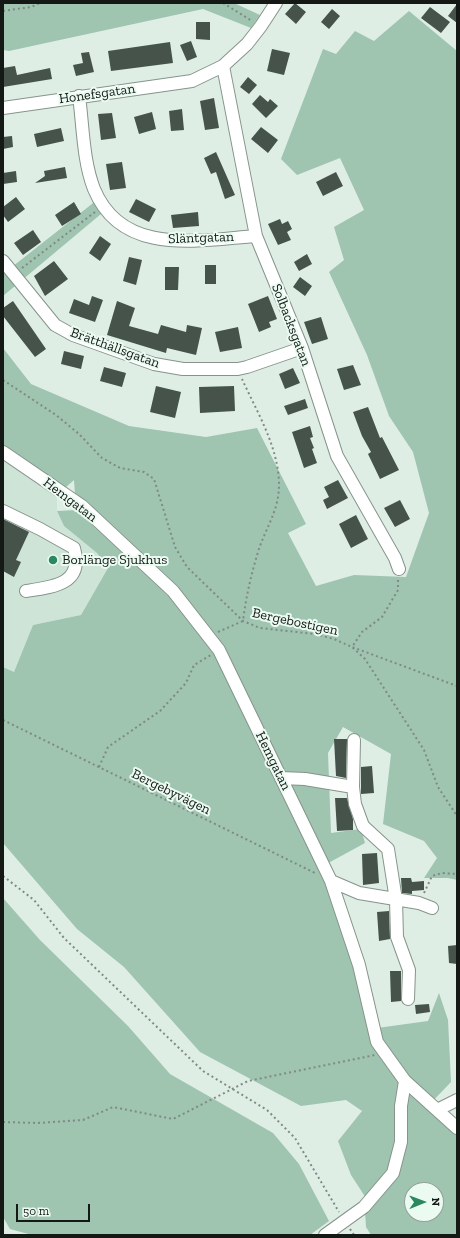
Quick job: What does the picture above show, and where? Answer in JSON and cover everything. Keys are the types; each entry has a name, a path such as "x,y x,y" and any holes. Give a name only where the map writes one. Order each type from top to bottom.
{"street":[{"path":"223,66 247,44 276,3"},
{"name":"Honefsgatan","path":"3,108 192,81 223,66"},
{"name":"Solbacksgatan","path":"223,66 256,236 302,348 337,456 395,558 399,569"},
{"name":"Släntgatan","path":"79,96 88,168 95,189 104,205 121,225 138,234 169,241 256,236"},
{"name":"Brätthällsgatan","path":"3,261 55,325 73,335 154,364 183,369 238,369 302,348"},
{"name":"Hemgatan","path":"3,452 82,506 173,592 219,650 331,881 359,965 377,1042 405,1081 457,1128"},
{"path":"3,511 40,528 74,548 78,561 74,573 66,580 46,588 26,591"},
{"path":"354,740 353,787 355,804 363,826 388,849 396,900 397,937 409,970 408,999"},
{"path":"281,778 306,779 353,787"},
{"path":"331,881 359,894 419,903 432,908"},
{"path":"325,1235 364,1207 393,1173 401,1142 401,1106 405,1081"},
{"path":"437,1110 457,1100"}],"path":[{"path":"3,11 31,7 40,3"},
{"path":"222,3 261,26"},
{"path":"14,274 104,205"},
{"path":"208,636 243,621 248,586 258,551 274,513 279,485 273,447 238,369"},
{"name":"Bergebostigen","path":"3,380 56,415 79,434 102,458 120,468 144,472 154,479 175,546 187,567 243,621 260,628 315,634 334,639 352,647 365,659 424,750 438,786 457,816"},
{"path":"399,569 398,590 382,617 362,632 352,647 457,686"},
{"path":"99,767 108,747 160,711 186,683 194,665 219,650"},
{"name":"Bergebyvägen","path":"3,720 331,881"},
{"path":"419,903 432,876 442,873 457,874"},
{"path":"3,876 34,900 64,938 113,983 203,1072 267,1110 295,1138 354,1235"},
{"path":"3,1122 38,1124 83,1120 113,1107 173,1118 248,1081 386,1053"}],"shaded area":[{"path":"3,3 234,3 260,15 251,28 203,9 9,51 3,50"},
{"path":"409,11 457,51 457,880 448,878 424,878 437,858 424,841 383,824 391,754 343,727 328,753 331,833 361,829 365,843 321,867 356,966 370,1029 428,1021 439,993 448,1020 451,1082 427,1107 454,1133 457,1132 457,1235 371,1235 366,1227 364,1195 351,1175 338,1141 362,1111 346,1100 301,1106 200,1052 124,967 77,929 3,843 3,667 14,672 33,625 81,615 108,568 97,553 64,526 57,511 76,510 74,480 65,488 3,447 3,348 31,384 129,426 206,437 257,428 306,524 288,533 316,586 354,575 406,577 429,513 413,452 389,416 367,355 329,272 344,260 334,227 364,210 340,158 297,175 281,159 323,49 336,54 355,31 374,41"},
{"path":"102,196 107,209 3,296 3,274"},
{"name":"Borlänge Sjukhus","path":"3,459 57,495 57,511 64,526 97,553 108,568 81,615 33,625 14,672 3,667"},
{"path":"3,898 40,940 128,1026 170,1074 273,1133 299,1164 329,1221 310,1235 32,1235 10,1229 3,1217"}],"building":[{"path":"295,3 306,12 296,24 285,14"},
{"path":"457,4 457,23 448,16"},
{"path":"430,7 450,22 441,33 421,18"},
{"path":"332,9 340,16 329,29 321,22"},
{"path":"196,22 210,22 210,40 196,39"},
{"path":"191,41 197,57 187,61 180,45"},
{"path":"170,42 173,63 111,71 108,51"},
{"path":"272,49 290,53 284,75 267,71"},
{"path":"89,52 94,72 76,76 73,65 83,63 81,53"},
{"path":"15,66 17,75 50,68 52,79 3,87 3,68"},
{"path":"248,77 257,85 249,94 240,87"},
{"path":"260,95 268,102 270,99 278,106 266,118 252,104"},
{"path":"214,98 219,128 205,130 200,101"},
{"path":"182,109 184,130 171,131 169,111"},
{"path":"152,112 156,129 139,134 134,117"},
{"path":"112,113 116,138 101,140 98,114"},
{"path":"261,127 278,140 268,153 251,139"},
{"path":"61,128 64,141 37,147 34,134"},
{"path":"12,136 13,147 3,149 3,137"},
{"path":"216,152 235,195 225,199 216,172 211,174 204,158"},
{"path":"122,162 126,188 110,190 106,164"},
{"path":"65,167 67,178 35,183 45,176 44,171"},
{"path":"16,171 17,182 3,184 3,173"},
{"path":"336,172 343,186 323,196 316,182"},
{"path":"16,197 25,209 8,222 3,215 3,207"},
{"path":"136,199 156,209 149,222 129,212"},
{"path":"74,202 81,214 62,226 55,215"},
{"path":"198,212 199,226 173,228 171,215"},
{"path":"280,219 282,224 288,221 292,229 287,232 291,240 278,245 268,224"},
{"path":"33,230 41,242 23,255 14,243"},
{"path":"100,236 111,244 100,261 89,253"},
{"path":"307,254 312,264 299,271 294,262"},
{"path":"129,257 142,260 136,285 123,281"},
{"path":"54,261 68,279 45,296 34,276"},
{"path":"205,265 216,265 216,284 205,284"},
{"path":"165,267 179,267 178,290 165,290"},
{"path":"300,277 312,286 305,296 293,287"},
{"path":"92,296 103,300 95,322 69,313 74,299 89,305"},
{"path":"268,296 277,319 269,322 271,327 259,332 248,304"},
{"path":"13,301 46,349 35,357 3,316 3,308"},
{"path":"117,301 135,308 129,326 158,334 161,325 186,332 187,325 202,328 196,355 167,348 166,353 107,335"},
{"path":"321,317 328,339 312,344 304,322"},
{"path":"238,327 242,348 220,352 215,332"},
{"path":"64,351 84,356 81,369 61,364"},
{"path":"353,365 361,385 344,390 337,369"},
{"path":"104,367 126,373 122,387 100,381"},
{"path":"293,368 300,383 285,389 279,374"},
{"path":"156,386 181,392 175,418 150,412"},
{"path":"234,386 235,411 200,413 199,387"},
{"path":"305,399 308,408 288,415 284,406"},
{"path":"368,407 380,438 382,437 399,470 380,479 368,454 371,452 362,436 353,412"},
{"path":"310,426 313,437 310,438 314,448 312,449 317,463 304,468 292,432"},
{"path":"338,480 348,498 327,509 323,500 329,497 324,487"},
{"path":"400,500 410,519 395,527 384,508"},
{"path":"356,515 368,539 351,548 339,524"},
{"path":"3,519 29,532 16,560 21,562 14,577 3,571"},
{"path":"334,739 347,739 346,778 336,776"},
{"path":"372,766 374,793 361,794 361,767"},
{"path":"335,798 347,798 353,819 353,830 337,831"},
{"path":"377,853 379,883 363,885 362,854"},
{"path":"401,878 411,878 412,882 424,881 424,890 412,891 412,894 402,893"},
{"path":"389,911 390,939 379,941 377,912"},
{"path":"457,945 457,964 449,963 448,946"},
{"path":"390,971 401,971 401,1001 391,1002"},
{"path":"429,1004 430,1012 416,1014 415,1005"}],"place":[{"name":"Borlänge Sjukhus","path":"53,560"}]}
